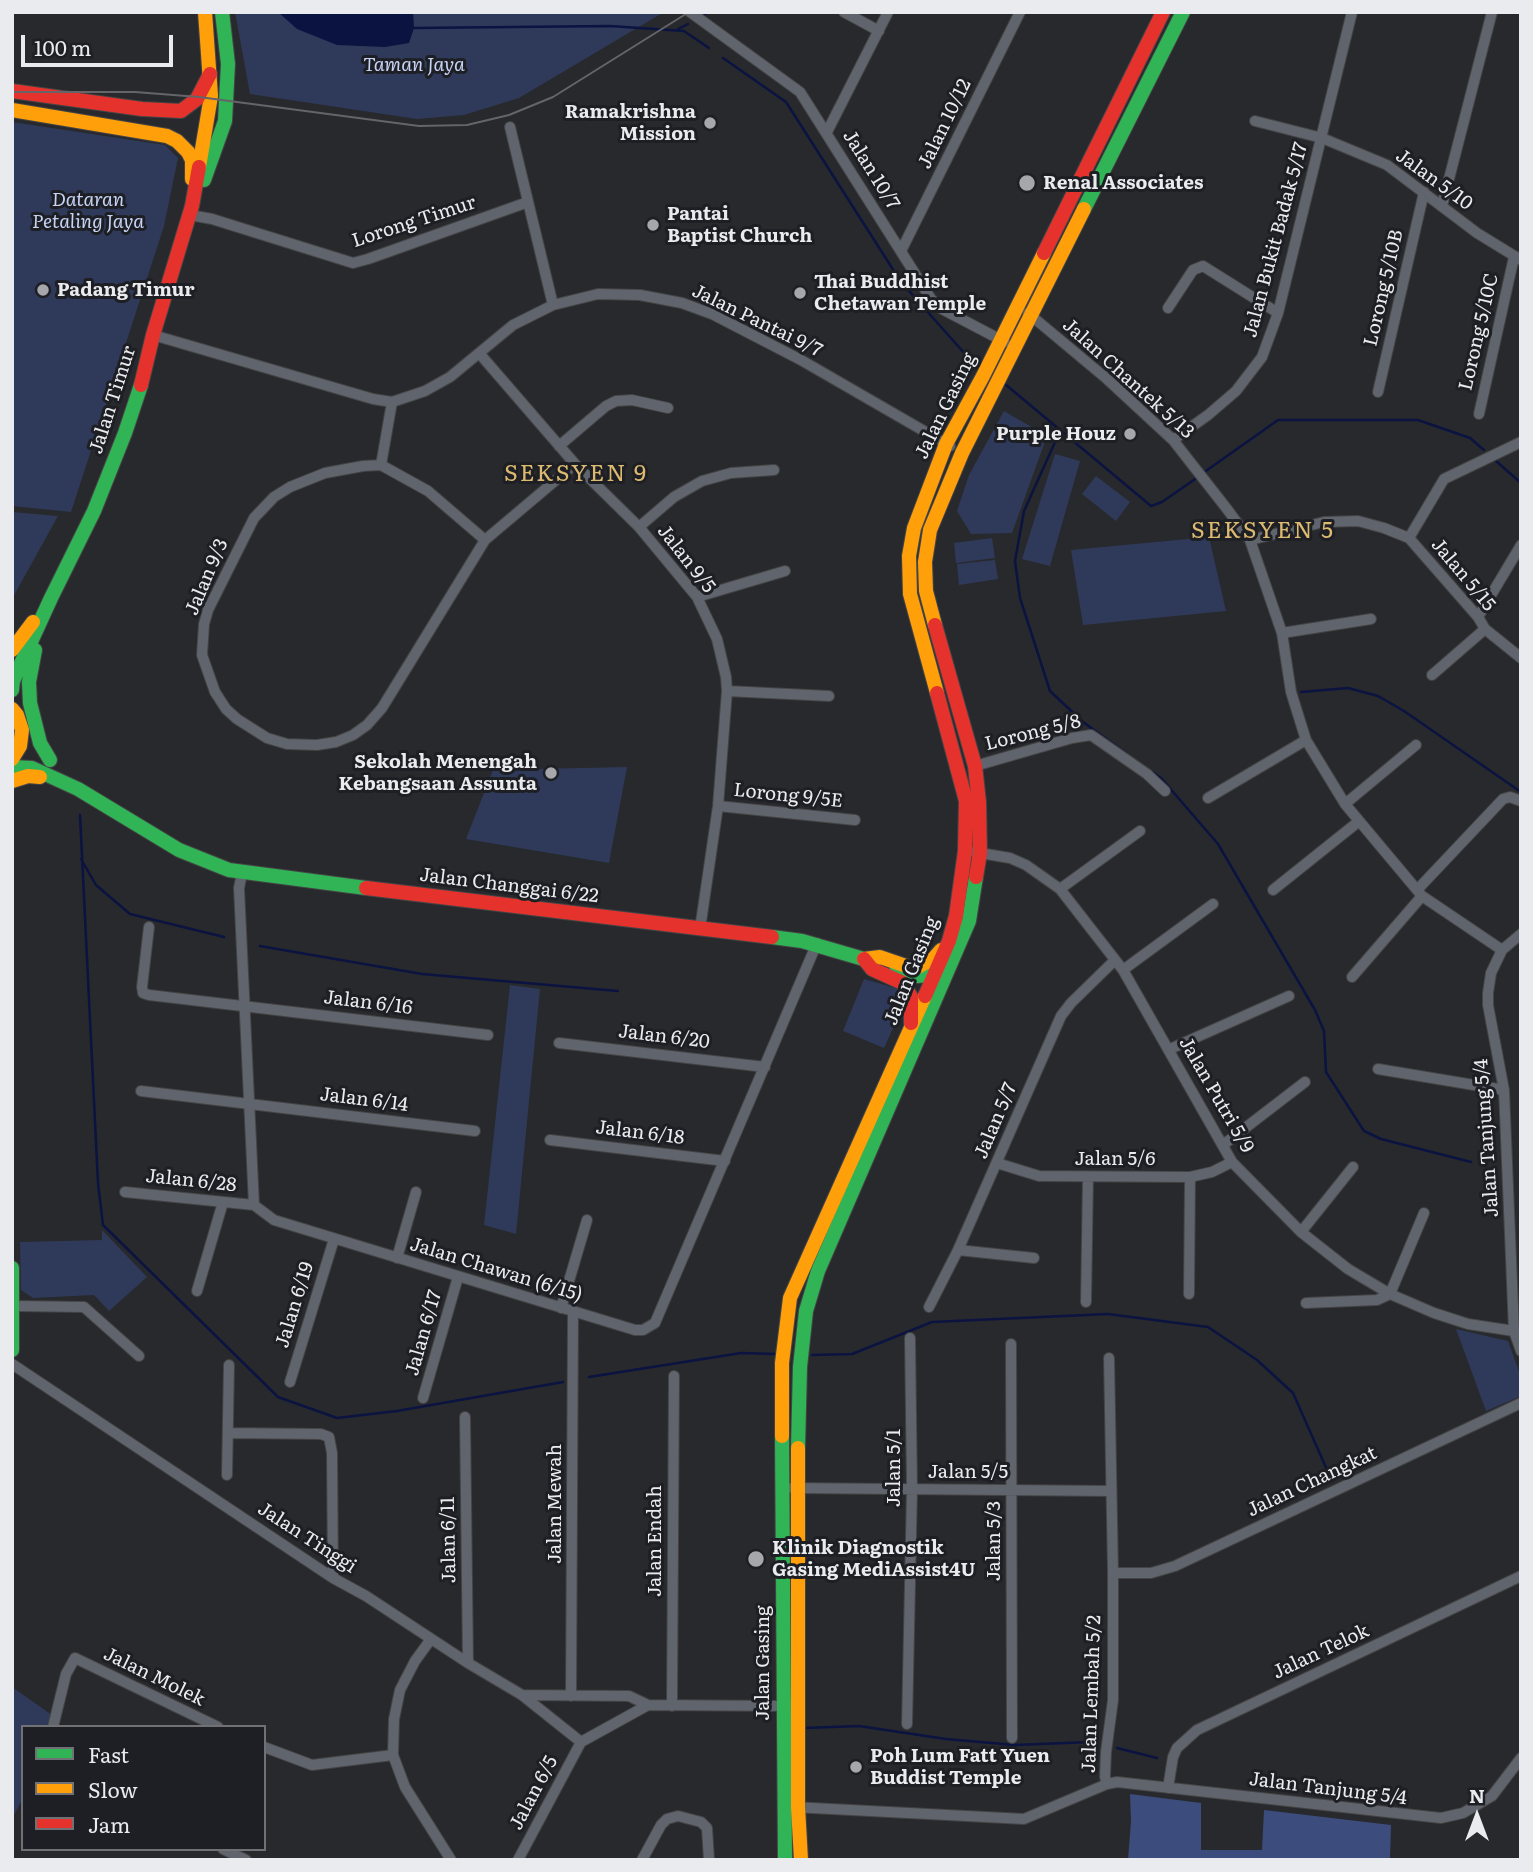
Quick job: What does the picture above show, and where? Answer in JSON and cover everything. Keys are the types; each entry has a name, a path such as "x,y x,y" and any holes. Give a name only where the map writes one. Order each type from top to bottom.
{"main road":[{"name":"Jalan Timur","path":"191,211 208,119 210,74 205,12"},
{"name":"Jalan Timur","path":"12,690 13,681 112,468 139,391 191,211 215,154 225,121 228,88 222,12"},
{"name":"Jalan Gasing","path":"785,1860 798,1706 782,1363 790,1298 948,941 956,916 965,851 966,801 910,594 909,556 914,528 946,444 1163,12"},
{"name":"Jalan Gasing","path":"801,1860 790,1807 783,1706 789,1488 806,1311 818,1271 969,921 981,853 975,766 926,591 925,562 930,530 962,453 1183,12"},
{"path":"12,91 142,109 181,111 197,99 210,74"},
{"path":"12,110 158,133 177,141 192,160 191,211"},
{"name":"Jalan Timur","path":"12,650 51,598"},
{"path":"50,760 40,743 33,722 29,682 33,654 51,598"},
{"path":"12,699 22,738 12,758"},
{"name":"Jalan Changgai 6/22","path":"17,716 33,744 78,789"},
{"name":"Jalan Changgai 6/22","path":"12,767 32,768 78,789 179,850 242,873 817,943 904,974 934,976 949,970"},
{"path":"12,781 38,777 78,789"},
{"path":"864,959 880,957 909,967 918,967 934,958 948,941"},
{"path":"864,959 873,969 895,978 907,989 911,998 910,1029"},
{"path":"12,1268 12,1350"}],"street":[{"name":"Jalan 10/7","path":"690,12 800,92 931,299 942,309 1015,348"},
{"path":"845,12 879,31"},
{"path":"827,132 888,12"},
{"name":"Jalan 10/12","path":"901,251 1020,12"},
{"name":"Jalan Bukit Badak 5/17","path":"1173,440 1208,415 1250,376 1262,357 1278,313 1352,12"},
{"path":"1442,206 1492,12"},
{"name":"Jalan 5/10","path":"1255,121 1322,138 1387,165 1477,233 1518,259"},
{"path":"510,127 553,305"},
{"name":"Lorong 5/10B","path":"1378,393 1424,192"},
{"name":"Lorong Timur","path":"191,211 353,263 368,260 528,202"},
{"name":"Lorong 5/10C","path":"1479,414 1518,259"},
{"path":"1168,308 1193,271 1203,266 1278,313"},
{"name":"Jalan Pantai 9/7","path":"392,402 425,391 450,377 513,324 553,305 598,295 640,295 682,303 712,314 801,360 962,453"},
{"name":"Jalan Chantek 5/13","path":"1018,304 1107,379 1173,440 1250,540 1282,633 1291,692 1306,740 1345,804 1419,893 1502,950"},
{"path":"153,335 373,399 392,402 381,466 428,491 485,540"},
{"name":"Jalan 9/5","path":"479,353 575,464 639,527 697,597 717,639 727,691 718,806 700,929"},
{"path":"559,446 616,401 632,400 668,408"},
{"path":"1409,538 1444,479 1521,442"},
{"name":"Jalan 9/3","path":"381,466 363,466 309,478 274,497 254,518 208,610 202,655 215,692 226,709 237,719 267,738 287,744 317,745 337,742 360,730 382,708 485,540 575,464"},
{"path":"639,527 674,497 702,481 731,472 775,470"},
{"name":"Jalan 5/15","path":"1250,540 1324,522 1358,521 1409,538 1478,617 1485,629 1521,658"},
{"path":"1478,617 1521,545"},
{"path":"697,597 785,571"},
{"path":"1282,633 1371,619"},
{"path":"1432,675 1485,629"},
{"path":"727,691 829,696"},
{"name":"Lorong 5/8","path":"975,766 1091,735 1147,774 1166,791"},
{"path":"1208,798 1306,740"},
{"path":"1345,804 1416,745"},
{"path":"1352,977 1419,893 1503,799 1510,797 1521,801"},
{"name":"Lorong 9/5E","path":"718,806 855,820"},
{"path":"1273,890 1358,822"},
{"path":"1060,889 1140,831"},
{"name":"Jalan Putri 5/9","path":"965,851 1010,858 1060,889 1123,970 1232,1162 1301,1232 1348,1269 1390,1294 1468,1324 1514,1331"},
{"path":"242,873 239,888 243,1006 254,1205"},
{"path":"1123,970 1213,904"},
{"name":"Jalan 6/16","path":"149,927 142,987 143,993 149,995 488,1035"},
{"name":"Jalan Tanjung 5/4","path":"1521,934 1502,950 1491,973 1488,1005 1515,1159 1517,1284 1514,1331 1521,1351"},
{"name":"Jalan Chawan (6/15)","path":"254,1205 274,1220 458,1277 635,1330 650,1327 725,1161 817,943"},
{"name":"Jalan 5/7","path":"929,1307 998,1163 1061,1016 1114,961"},
{"path":"1170,1049 1289,996"},
{"name":"Jalan 6/20","path":"559,1043 765,1067"},
{"path":"1378,1069 1504,1090"},
{"path":"1223,1145 1305,1082"},
{"name":"Jalan 6/14","path":"141,1091 475,1131"},
{"name":"Jalan 6/18","path":"550,1140 725,1161"},
{"name":"Jalan 5/6","path":"998,1163 1039,1176 1190,1177 1212,1172 1232,1162"},
{"path":"1301,1232 1353,1167"},
{"path":"1086,1302 1088,1177"},
{"path":"1189,1294 1190,1177"},
{"name":"Jalan 6/28","path":"125,1192 254,1205"},
{"path":"397,1258 416,1192"},
{"path":"197,1292 223,1202"},
{"path":"1306,1303 1377,1300 1390,1294 1424,1213"},
{"path":"561,1308 587,1220"},
{"name":"Jalan 6/19","path":"290,1382 334,1238"},
{"path":"958,1250 1034,1258"},
{"name":"Jalan 6/17","path":"423,1398 458,1277"},
{"path":"14,1306 84,1307 139,1356"},
{"name":"Jalan Mewah","path":"571,1696 573,1312"},
{"name":"Jalan 5/1","path":"907,1724 912,1489 910,1338"},
{"name":"Jalan 5/3","path":"1011,1345 1012,1738"},
{"name":"Jalan Lembah 5/2","path":"790,1807 1024,1819 1107,1784 1106,1752 1113,1700 1109,1358"},
{"name":"Jalan Tinggi","path":"12,1364 333,1578 366,1595 468,1663 522,1695 581,1742"},
{"path":"227,1475 229,1365"},
{"name":"Jalan Endah","path":"672,1706 674,1376"},
{"name":"Jalan Changkat","path":"1113,1573 1151,1573 1175,1566 1521,1402"},
{"name":"Jalan 6/11","path":"465,1418 468,1663"},
{"path":"228,1433 321,1434 331,1440 333,1578"},
{"name":"Jalan 5/5","path":"789,1488 1111,1491"},
{"name":"Jalan Telok","path":"1168,1788 1172,1757 1183,1741 1197,1730 1521,1576"},
{"path":"431,1639 415,1661 400,1690 394,1719 393,1755 405,1787 451,1860"},
{"name":"Jalan Molek","path":"53,1725 66,1674 75,1658 214,1725"},
{"path":"522,1695 629,1696 648,1705 672,1706 798,1706"},
{"path":"581,1742 648,1705"},
{"name":"Jalan 6/5","path":"518,1860 581,1742"},
{"path":"266,1748 312,1765 393,1755"},
{"name":"Jalan Tanjung 5/4","path":"1107,1784 1117,1782 1441,1818 1463,1813 1492,1796 1521,1758"},
{"path":"642,1860 660,1825 667,1819 678,1816 701,1822 707,1828 709,1860"},
{"path":"227,1851 246,1860"}],"green space":[{"name":"Taman Jaya","path":"235,12 664,12 519,98 464,115 417,119 250,94"},
{"name":"Dataran Petaling Jaya","path":"12,122 165,145 178,158 164,226 71,512 12,506"},
{"path":"1004,411 1047,436 1012,533 971,534 957,511 969,475"},
{"path":"1055,454 1080,461 1050,566 1022,559"},
{"path":"1096,476 1130,502 1116,521 1082,494"},
{"path":"12,512 58,516 12,599"},
{"path":"1209,537 1226,611 1083,625 1071,550"},
{"path":"992,538 995,558 956,563 954,543"},
{"path":"995,560 998,579 959,585 957,564"},
{"path":"627,767 609,863 466,839 493,770"},
{"path":"864,979 899,989 906,1000 884,1048 843,1031"},
{"path":"510,985 540,989 516,1234 484,1225"},
{"path":"102,1230 147,1277 109,1311 94,1295 33,1298 21,1290 20,1242 102,1240"},
{"path":"1456,1329 1508,1341 1521,1377 1521,1396 1486,1411"},
{"path":"12,1687 52,1715 50,1725 21,1725 21,1802 12,1819"}],"shaded area":[{"path":"278,12 413,12 414,28 409,43 385,47 337,45 297,29"},
{"path":"1130,1794 1201,1803 1201,1850 1262,1850 1264,1810 1391,1825 1390,1860 1128,1860"}],"waterway":[{"path":"678,29 688,24"},
{"path":"414,28 610,26 684,31 709,48"},
{"path":"723,58 786,102 901,282 966,355"},
{"path":"1005,384 1151,506 1162,502 1198,477"},
{"path":"1203,473 1278,420 1418,420 1470,438 1484,450"},
{"path":"1060,431 1024,511 1015,561 1020,598 1050,691 1083,722 1127,754"},
{"path":"1496,461 1521,483"},
{"path":"1301,692 1348,688 1378,696 1521,792"},
{"path":"1152,772 1161,778 1218,844 1315,1010 1324,1031 1326,1072 1364,1131 1381,1139 1471,1162"},
{"path":"80,815 98,1183 103,1225 278,1397 337,1418 397,1411 563,1382"},
{"path":"81,859 96,885 130,914 224,937"},
{"path":"260,946 422,974 618,991"},
{"path":"812,1355 852,1354 932,1322 1108,1314 1208,1327 1257,1360 1293,1393 1328,1472"},
{"path":"589,1377 741,1353 776,1354"},
{"path":"805,1728 859,1726 946,1739 1015,1745 1091,1742"},
{"path":"1117,1748 1157,1758"}],"tram line":[{"path":"12,92 135,92 199,97 419,126 467,125 509,115 553,97 689,12"}],"traffic: fast":[{"path":"204,180 225,121 228,64 222,12"},
{"path":"1084,209 1183,12"},
{"path":"12,690 13,681 51,598 94,511 141,385"},
{"path":"35,650 29,682 30,703 40,743 50,760"},
{"path":"12,767 32,768 78,789 179,850 229,870 366,888"},
{"path":"798,1448 800,1367 806,1311 818,1271 969,921 976,877"},
{"path":"772,937 802,941 874,962"},
{"path":"896,971 917,976 941,974"},
{"path":"12,1268 12,1350"},
{"path":"782,1436 785,1860"}],"traffic: slow":[{"path":"199,167 211,96 205,12"},
{"path":"12,110 167,136 188,152 192,160 192,179"},
{"path":"935,625 926,591 925,562 930,530 962,453 1084,209"},
{"path":"937,693 910,594 909,556 914,528 946,444 1044,253"},
{"path":"12,650 33,622"},
{"path":"12,709 22,730 20,746 12,759"},
{"path":"12,781 28,776 40,777"},
{"path":"864,959 880,957 909,967 918,967 934,958 941,950"},
{"path":"782,1436 782,1363 790,1298 925,996"},
{"path":"798,1448 798,1807 801,1860"}],"traffic: jam":[{"path":"1044,253 1163,12"},
{"path":"12,91 142,109 181,111 197,99 210,74"},
{"path":"141,385 153,335 192,206 199,167"},
{"path":"935,625 975,766 980,853 976,877"},
{"path":"925,996 949,941 956,916 965,851 966,801 937,693"},
{"path":"366,888 772,937"},
{"path":"864,959 872,969 903,983 911,997 911,1023"}],"place":[{"name":"Ramakrishna Mission","path":"710,123"},
{"name":"Renal Associates","path":"1027,183"},
{"name":"Pantai Baptist Church","path":"653,225"},
{"name":"Padang Timur","path":"43,290"},
{"name":"Thai Buddhist Chetawan Temple","path":"800,293"},
{"name":"Purple Houz","path":"1130,434"},
{"name":"Sekolah Menengah Kebangsaan Assunta","path":"551,773"},
{"name":"Klinik Diagnostik Gasing MediAssist4U","path":"756,1559"},
{"name":"Poh Lum Fatt Yuen Buddist Temple","path":"856,1767"}],"district":[{"name":"SEKSYEN 9","path":"576,474"},
{"name":"SEKSYEN 5","path":"1263,531"}]}
